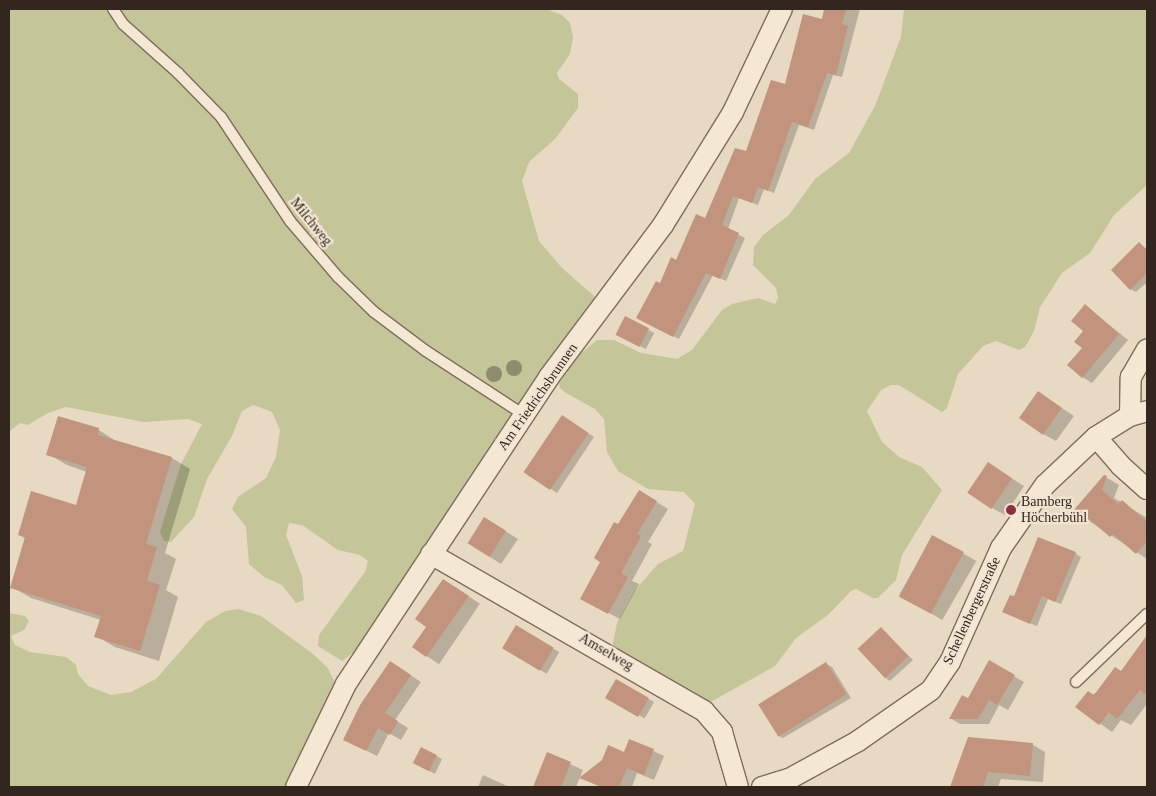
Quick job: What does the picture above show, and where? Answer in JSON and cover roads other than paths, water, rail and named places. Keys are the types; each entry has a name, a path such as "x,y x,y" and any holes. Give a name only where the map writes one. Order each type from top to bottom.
{"street":[{"name":"Am Friedrichsbrunnen","path":"296,787 346,684 524,415 663,225 733,112 782,9"},
{"name":"Schellenbergerstraße","path":"762,787 790,783 865,736 931,690 950,662 987,575 1022,514 1045,485 1096,437 1139,414 1131,377 1147,349"},
{"path":"1096,437 1120,465 1147,489"},
{"name":"Amselweg","path":"432,554 704,710 722,732 738,787"}],"lane":[{"name":"Milchweg","path":"113,9 123,24 178,73 221,117 290,221 338,278 374,312 426,351 524,415"},
{"path":"1076,682 1147,614"}],"place":[{"name":"Bamberg Höcherbühl","path":"1011,510"}]}
